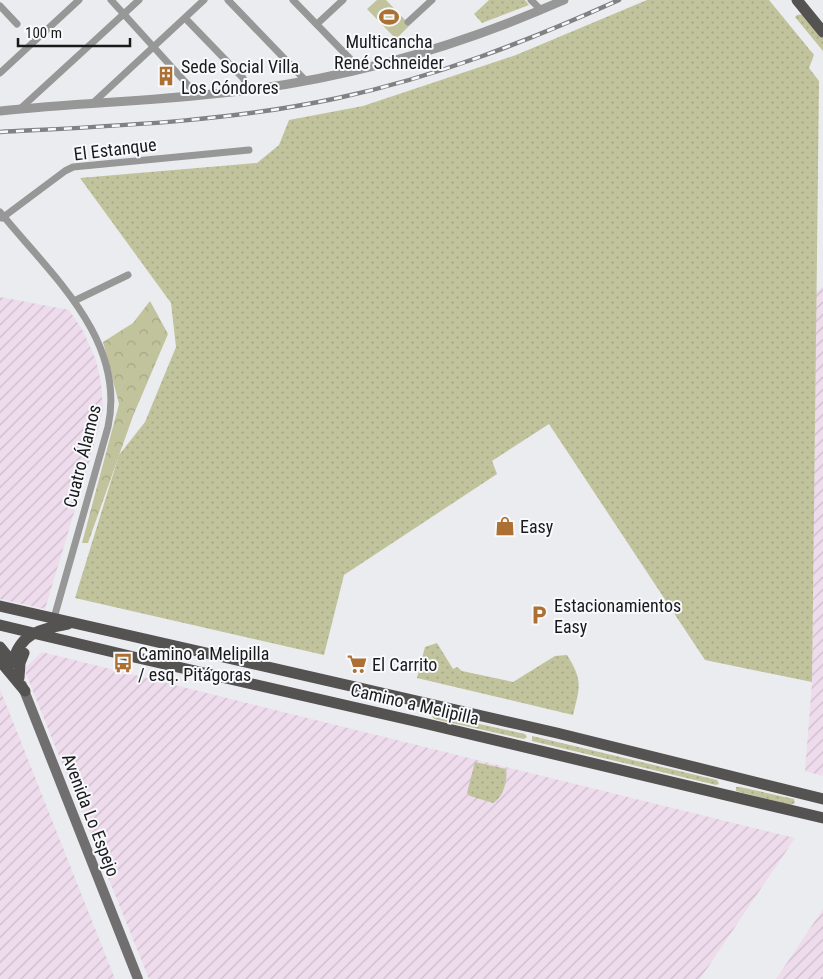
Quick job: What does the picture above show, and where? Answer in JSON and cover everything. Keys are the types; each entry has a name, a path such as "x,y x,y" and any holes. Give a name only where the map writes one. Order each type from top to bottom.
{"main road":[{"path":"796,0 823,32"},
{"name":"Camino a Melipilla","path":"0,606 427,704 823,799"},
{"path":"13,663 19,647 25,638 72,623"},
{"name":"Camino a Melipilla","path":"0,624 823,818"},
{"path":"19,678 20,664 24,651 38,633"},
{"path":"134,657 133,645 138,638"},
{"path":"0,646 13,663"},
{"path":"0,661 25,691"},
{"name":"Avenida Lo Espejo","path":"13,663 138,979"},
{"path":"423,723 422,710 427,704"},
{"path":"723,794 728,785 727,775"}],"street":[{"path":"0,72 79,0"},
{"path":"111,0 197,95"},
{"path":"0,106 21,108 139,0"},
{"path":"94,102 204,0"},
{"path":"228,0 305,80"},
{"path":"293,0 360,69"},
{"path":"316,24 343,0"},
{"path":"408,22 432,0"},
{"path":"531,0 541,10"},
{"path":"0,111 249,90 305,80 360,69 452,43 564,0"},
{"path":"0,6 17,24"},
{"path":"185,18 243,78 249,90"},
{"name":"El Estanque","path":"1,216 73,167 249,150"},
{"name":"Cuatro Álamos","path":"1,216 74,301 94,333 104,358 110,384 112,406 106,434 54,618"},
{"path":"74,301 128,275"}],"shaded area":[{"path":"823,287 823,776 805,771 812,682 816,292"},
{"path":"0,297 69,310 83,331 96,360 101,383 103,410 45,609 0,599"},
{"path":"42,652 795,838 700,979 149,979 24,669"},
{"path":"0,689 115,979 0,979"},
{"path":"823,909 823,979 776,979"}],"green space":[{"name":"Multicancha René Schneider","path":"377,0 386,0 410,25 396,39 367,9"},
{"path":"489,0 525,0 529,5 482,23 474,14"},
{"path":"647,0 769,0 814,55 809,68 819,81 812,682 705,660 549,424 492,461 497,474 344,575 324,655 75,598 119,455 145,422 176,347 171,303 80,178 257,163 279,145 289,120 363,106 516,55"},
{"path":"804,14 823,38 823,51 795,17"},
{"path":"150,301 168,334 133,416 88,543 82,543 119,404 103,342 133,323"},
{"path":"437,643 453,669 457,667 462,671 513,682 555,656 567,655 576,671 579,684 573,715 417,678 425,647"},
{"path":"434,714 525,734 527,737 524,739 434,719 432,716"},
{"path":"532,736 717,780 719,784 716,785 532,741"},
{"path":"475,762 506,769 504,788 500,797 493,803 470,796 467,793"},
{"path":"736,787 794,799 795,803 791,805 736,791"}],"railway":[{"path":"0,132 212,118 254,113 338,98 446,69 550,30 619,0"}],"place":[{"name":"Multicancha René Schneider","path":"389,17"},
{"name":"Sede Social Villa Los Cóndores","path":"166,76"},
{"name":"Easy","path":"505,526"},
{"name":"Estacionamientos Easy","path":"539,615"},
{"name":"Camino a Melipilla / esq. Pitágoras","path":"123,663"},
{"name":"El Carrito","path":"357,664"}]}
